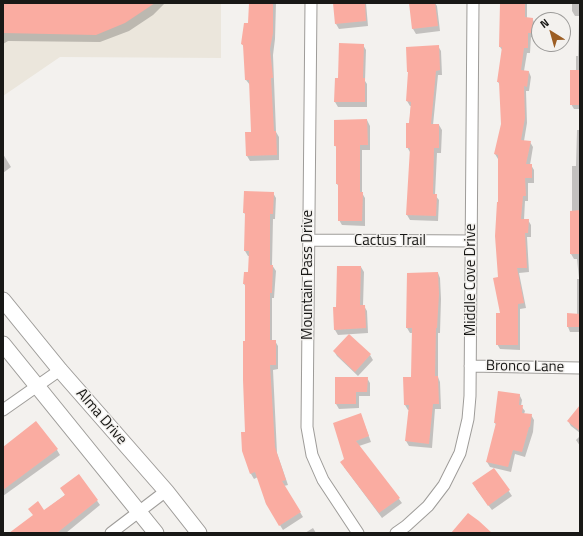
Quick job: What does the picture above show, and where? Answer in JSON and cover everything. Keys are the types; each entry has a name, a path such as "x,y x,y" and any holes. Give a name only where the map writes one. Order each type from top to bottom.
{"main road":[{"name":"Alma Drive","path":"3,300 60,370 166,491 200,533"},
{"name":"Alma Drive","path":"3,344 156,533"}],"street":[{"name":"Mountain Pass Drive","path":"311,3 307,427 312,455 323,480 358,533"},
{"name":"Middle Cove Drive","path":"396,533 428,506 444,485 460,453 468,419 470,366 473,3"},
{"name":"Cactus Trail","path":"308,240 471,241"},
{"name":"Bronco Lane","path":"470,366 580,368"},
{"path":"3,410 60,370"},
{"path":"111,533 166,491"}],"shaded area":[{"path":"3,3 221,3 221,58 60,57 3,96"}],"building":[{"path":"3,3 155,3 125,23 96,35 3,33"},
{"path":"249,3 273,3 273,33 270,49 273,78 271,78 274,131 276,131 277,155 246,156 245,132 251,132 249,80 245,80 243,45 241,44 244,23 248,23"},
{"path":"333,3 365,3 366,21 335,24"},
{"path":"409,3 435,3 438,26 412,29"},
{"path":"500,3 525,3 525,17 531,18 531,33 528,33 528,48 524,48 521,70 529,71 527,87 524,86 525,118 521,140 531,141 526,164 532,164 532,178 525,178 526,196 523,196 521,219 529,219 528,233 525,233 527,268 517,268 524,303 518,304 518,345 496,345 496,313 500,313 493,278 498,277 495,236 498,202 498,155 494,154 501,124 499,82 497,82 502,47 499,47"},
{"path":"339,43 364,44 363,78 365,78 365,102 334,102 335,78 338,78"},
{"path":"439,45 440,70 436,71 431,124 439,124 439,148 434,148 433,194 437,194 436,216 406,215 410,148 406,148 406,123 409,123 411,102 406,101 408,72 406,47"},
{"path":"570,70 580,70 580,105 570,105"},
{"path":"367,119 368,145 360,145 360,192 363,192 362,221 338,221 338,184 336,184 334,120"},
{"path":"244,191 274,192 273,214 270,214 270,265 273,265 272,293 270,293 270,340 276,340 276,365 270,365 275,447 286,480 282,481 301,512 279,526 266,504 255,472 250,474 242,451 241,432 245,432 243,341 245,341 245,284 243,284 244,272 248,272 249,251 244,251"},
{"path":"580,210 580,254 570,254 570,211"},
{"path":"337,266 361,266 360,305 365,305 366,328 334,330 333,307 336,307"},
{"path":"438,272 439,294 436,328 435,376 438,376 439,404 433,404 429,444 405,441 409,405 404,405 403,377 411,377 412,328 406,328 407,273"},
{"path":"567,313 580,314 580,327 567,327"},
{"path":"349,334 371,354 355,372 333,351"},
{"path":"335,377 368,377 367,392 356,392 356,404 335,404"},
{"path":"498,391 520,394 519,405 523,405 522,413 532,414 530,427 522,452 513,450 508,467 486,462 496,423 494,423"},
{"path":"580,405 580,431 567,421"},
{"path":"361,413 369,436 356,441 400,498 379,513 340,462 344,459 333,423"},
{"path":"36,421 58,449 3,490 3,447"},
{"path":"494,468 510,490 488,506 472,483"},
{"path":"79,474 98,500 57,533 9,533 33,515 28,509 38,501 44,510 65,495 60,488"},
{"path":"468,513 479,521 492,533 451,533"}]}
